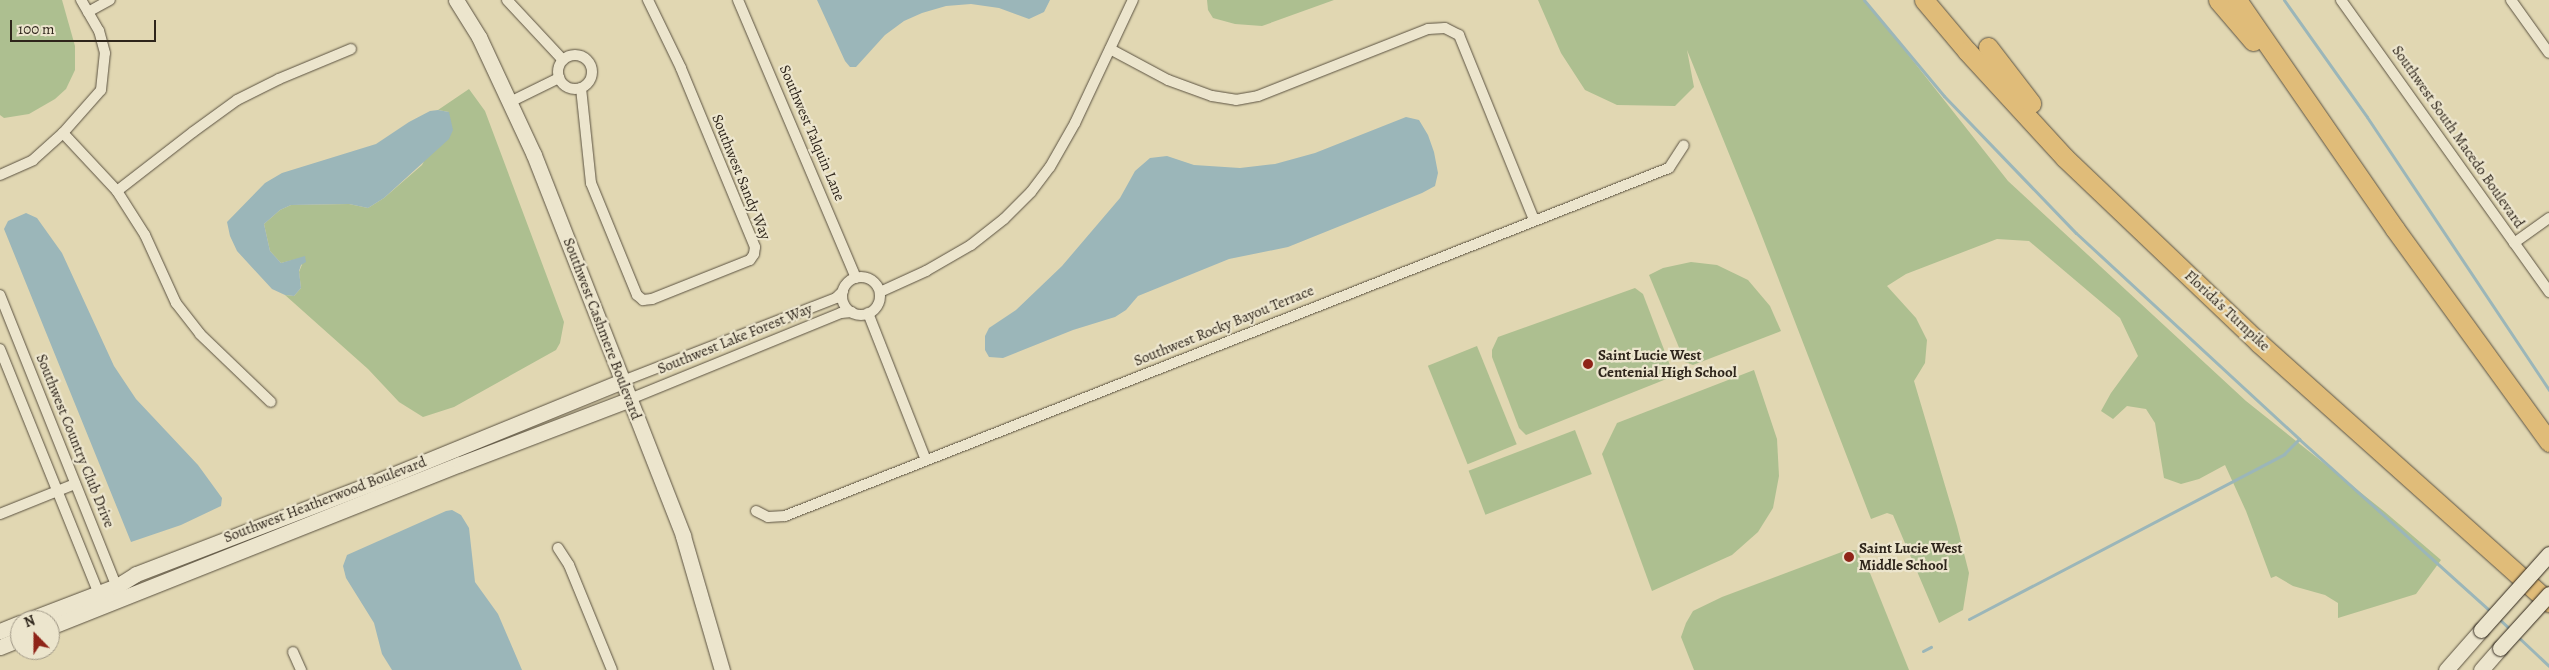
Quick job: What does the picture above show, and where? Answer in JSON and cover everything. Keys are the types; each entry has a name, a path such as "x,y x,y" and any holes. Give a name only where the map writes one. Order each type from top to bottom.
{"highway":[{"name":"Florida's Turnpike","path":"1924,0 1967,51 2065,158 2259,343 2549,602"},
{"path":"2218,0 2321,122"},
{"path":"2237,0 2401,238 2549,442"},
{"path":"1988,47 2100,190"}],"street":[{"path":"0,175 32,160 64,133 102,90 105,54 99,31 81,0"},
{"path":"88,12 110,0"},
{"name":"Southwest Cashmere Boulevard","path":"456,0 479,37 534,155 682,536 722,670"},
{"path":"507,0 563,60"},
{"name":"Southwest Sandy Way","path":"581,88 591,182 637,295 643,300 652,299 750,260 754,254 755,247 681,68 648,0"},
{"name":"Southwest Talquin Lane","path":"738,0 856,278"},
{"path":"880,292 926,271 971,245 1004,219 1030,192 1050,167 1133,0"},
{"name":"Southwest South Macedo Boulevard","path":"2342,0 2549,292"},
{"path":"2511,0 2549,53"},
{"path":"1110,49 1168,80 1212,96 1236,100 1258,96 1428,29 1445,28 1459,35 1534,220"},
{"path":"117,191 238,100 279,79 351,49"},
{"path":"576,54 590,62 592,77 586,85 581,88 567,87 559,78 559,66 563,60 576,54"},
{"path":"510,102 559,78"},
{"path":"64,133 117,191 145,235 176,303 200,334 271,402"},
{"name":"Southwest Rocky Bayou Terrace","path":"756,511 768,517 785,516 1669,168 1684,145"},
{"path":"2514,243 2549,218"},
{"path":"863,277 873,281 880,292 876,308 868,313 858,315 844,304 843,291 846,285 856,278 863,277"},
{"name":"Southwest Lake Forest Way","path":"623,381 836,298 843,291"},
{"name":"Southwest Country Club Drive","path":"0,295 119,592"},
{"name":"Southwest Lake Forest Way","path":"630,399 766,343 841,314 852,312"},
{"path":"868,313 926,460"},
{"path":"756,329 764,335 766,343"},
{"path":"0,350 101,599"},
{"name":"Southwest Heatherwood Boulevard","path":"119,592 136,574 370,484 623,381"},
{"name":"Southwest Heatherwood Boulevard","path":"60,611 101,599 630,399"},
{"path":"0,514 75,484"},
{"path":"558,548 569,565 612,670"},
{"path":"2446,670 2549,554"},
{"path":"2481,670 2549,594"},
{"name":"Southwest Heatherwood Boulevard","path":"60,622 101,599"},
{"path":"293,652 300,670"}],"green space":[{"path":"0,0 62,0 75,46 75,70 66,89 55,99 29,114 4,118 0,115"},
{"path":"1207,0 1334,0 1262,26 1235,24 1213,18 1208,10"},
{"path":"1538,0 1865,0 2008,181 2246,401 2385,512 2441,560 2416,594 2338,618 2338,603 2325,595 2293,586 2276,576 2271,578 2246,511 2225,465 2199,479 2181,484 2164,478 2155,423 2146,409 2127,406 2113,419 2101,411 2111,393 2138,356 2120,318 2029,241 1997,239 1906,274 1887,286 1916,318 1927,340 1925,363 1914,381 1969,573 1963,610 1939,623 1893,515 1887,513 1871,519 1755,218 1687,50 1694,87 1675,106 1617,105 1585,90 1561,53"},
{"path":"469,89 485,111 564,322 560,343 556,350 454,407 423,417 399,402 368,369 285,295 294,296 301,288 299,272 305,257 281,263 270,251 264,224 280,210 291,205 349,204 368,208 384,198 422,165 449,112 438,110"},
{"path":"1691,262 1717,265 1748,280 1770,306 1781,331 1693,365 1685,362 1649,275 1663,268"},
{"path":"1635,288 1643,294 1674,376 1526,435 1519,428 1492,357 1492,350 1498,337"},
{"path":"1477,346 1517,444 1468,464 1428,366"},
{"path":"1754,370 1777,439 1779,476 1773,508 1758,532 1732,555 1652,591 1602,454 1617,423"},
{"path":"1575,430 1592,474 1485,515 1469,471"},
{"name":"Saint Lucie West Middle School","path":"1847,550 1856,550 1870,573 1909,670 1694,670 1681,637 1693,611 1722,597"}],"water":[{"path":"817,0 1050,0 1044,12 1029,19 999,8 971,4 946,6 922,13 904,21 885,35 856,67 850,67 845,61"},
{"path":"430,111 449,112 453,130 449,139 384,198 368,208 349,204 291,205 280,210 264,224 270,251 281,263 305,256 306,262 301,265 299,271 301,288 294,296 285,295 272,289 237,251 230,236 227,222 265,183 282,173 376,144 409,122"},
{"path":"1406,117 1419,120 1428,135 1438,173 1435,186 1288,247 1229,259 1138,296 1126,310 1115,317 1073,330 1003,358 989,357 985,350 985,336 989,328 1016,310 1062,266 1120,198 1135,171 1150,158 1167,156 1194,165 1240,168 1275,164 1315,153"},
{"path":"26,213 37,218 62,253 114,366 136,399 198,465 222,498 221,506 181,525 131,542 4,229 8,221"},
{"path":"452,510 461,515 469,528 475,582 498,614 522,670 392,670 382,654 374,623 346,578 343,566 347,555"}],"waterway":[{"path":"1864,0 1944,96 2076,233 2299,439 2492,613"},
{"path":"2284,0 2367,117 2549,390"},
{"path":"1969,619 2284,454 2299,439"},
{"path":"2498,618 2510,629"},
{"path":"2516,635 2549,666"},
{"path":"1923,651 1931,647"}],"place":[{"name":"Saint Lucie West Centenial High School","path":"1588,364"},
{"name":"Saint Lucie West Middle School","path":"1849,557"}]}
